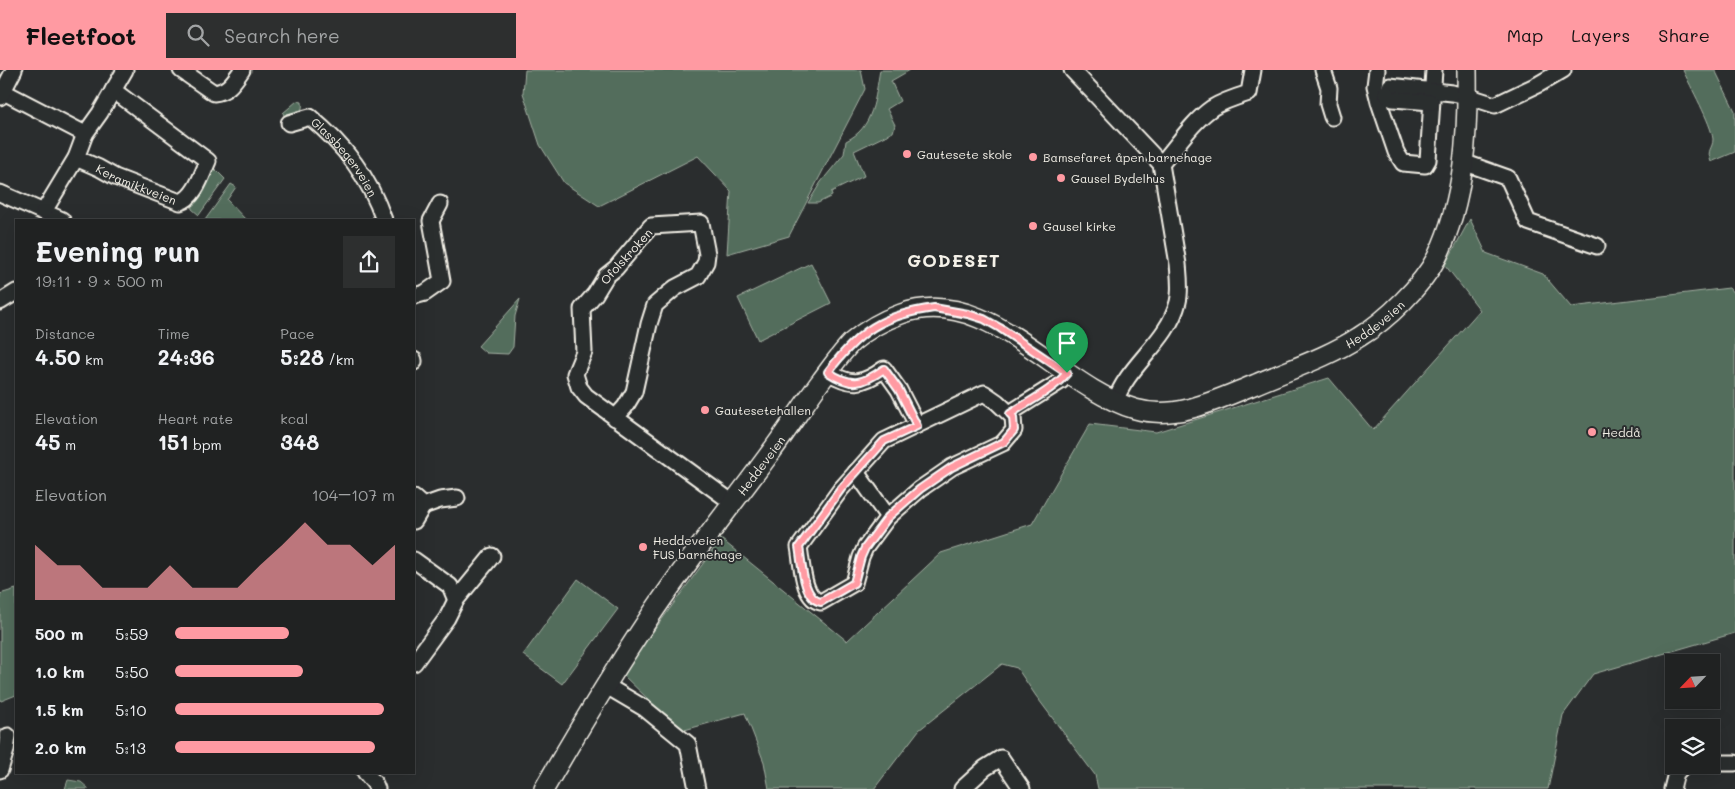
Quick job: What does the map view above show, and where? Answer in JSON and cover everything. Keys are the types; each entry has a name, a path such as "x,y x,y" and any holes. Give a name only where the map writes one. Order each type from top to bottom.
{"street":[{"path":"14,70 1,93 85,134"},
{"path":"44,211 76,158 85,134 100,114 125,70"},
{"path":"181,70 214,94 222,93 229,88 242,70"},
{"path":"1072,70 1161,164 1178,264 1178,301 1164,332 1129,374 1119,390 1115,402"},
{"path":"1161,164 1211,109 1248,93 1253,70"},
{"path":"1323,70 1329,88 1328,104 1332,117"},
{"path":"1377,70 1375,86 1396,152 1403,163 1425,165 1428,160 1434,70"},
{"name":"Heddeveien","path":"544,789 605,685 653,612 828,372 854,340 878,324 903,313 934,308 968,314 984,319 1000,328 1067,373 1115,402 1148,412 1163,413 1184,411 1298,367 1362,335 1393,310 1414,289 1436,260 1453,211 1463,162 1466,140 1467,70"},
{"path":"1388,89 1432,96 1467,96 1495,105 1556,72"},
{"name":"Keramikkveien","path":"76,158 115,177 180,202 185,201 197,186 208,160 113,90"},
{"name":"Glassbegerveien","path":"289,123 310,117 340,143 366,179 384,219"},
{"path":"1463,162 1508,178 1528,222 1597,246"},
{"path":"0,193 60,219"},
{"path":"415,296 425,293 442,281 431,221 440,204"},
{"name":"Ofolskroken","path":"615,418 634,392 649,324 656,305 675,288 698,276 706,262 707,254 701,223 651,226 616,268 606,276 582,310 584,352 575,374 576,381 586,396 615,418 734,503"},
{"path":"1,299 15,292"},
{"path":"828,372 840,380 854,382 876,375 884,369 899,390 917,426"},
{"path":"1010,414 1061,381 1067,373"},
{"path":"984,393 1013,417 1014,430 1004,442 952,467 920,489 888,517 865,548 854,583 821,602 813,598 805,583 799,547 841,489 884,441 917,426 984,393"},
{"path":"856,472 888,517"},
{"path":"415,516 418,502 457,498"},
{"path":"415,662 447,618 456,600 492,556"},
{"path":"415,561 450,586 456,600"},
{"path":"605,685 644,708 688,744 697,789"},
{"path":"0,770 8,736"},
{"path":"962,789 985,768 1001,758 1022,789"},
{"path":"1720,763 1735,762"},
{"path":"367,774 377,789"},
{"path":"1672,789 1676,774"}],"green space":[{"path":"525,70 861,70 865,89 789,236 727,254 731,191 698,156 599,206 564,183 540,145 523,93"},
{"path":"880,70 910,70 891,81 900,101 887,109 895,125 893,132 854,151 864,176 831,192 832,196 818,203 808,203 821,182 844,154 846,141 855,135 868,120 872,111"},
{"path":"1683,70 1715,70 1735,111 1735,152 1711,162 1709,152 1713,139 1711,132"},
{"path":"297,101 302,102 301,112 287,121 283,113"},
{"path":"212,169 216,170 225,179 199,215 192,209 191,202"},
{"path":"231,184 236,187 227,200 245,219 206,219"},
{"path":"1470,219 1486,253 1543,274 1571,307 1729,288 1735,295 1735,633 1593,674 1563,715 1548,789 1098,789 1095,775 1017,668 1002,664 919,730 874,789 769,789 764,762 745,713 681,731 622,674 721,539 847,641 941,553 1032,524 1090,424 1156,432 1329,378 1373,430 1480,310 1445,265"},
{"path":"811,263 831,303 758,340 738,298"},
{"path":"520,299 515,316 513,347 508,354 486,353 478,346"},
{"path":"578,579 618,609 562,684 523,655"},
{"path":"15,589 15,695 1,701 0,700 0,594"},
{"path":"68,780 81,782 89,789 65,789"}],"place":[{"name":"Gautesete skole","path":"907,154"},
{"name":"Bamsefaret åpen barnehage","path":"1033,157"},
{"name":"Gausel Bydelhus","path":"1061,178"},
{"name":"Gausel kirke","path":"1033,226"},
{"name":"Gautesetehallen","path":"705,410"},
{"name":"Heddå","path":"1592,432"},
{"name":"Heddeveien FUS barnehage","path":"643,547"}],"district":[{"name":"GODESET","path":"954,260"}],"route":[{"path":"934,308 950,310 984,319 1067,373 1061,381 1010,414 1013,417 1014,430 1004,442 952,467 920,489 888,517 865,548 854,583 821,602 813,598 805,583 799,547 841,489 884,441 917,426 899,390 890,380 884,369 876,375 854,382 840,380 828,372 854,340 878,324 903,313 934,308"}]}
